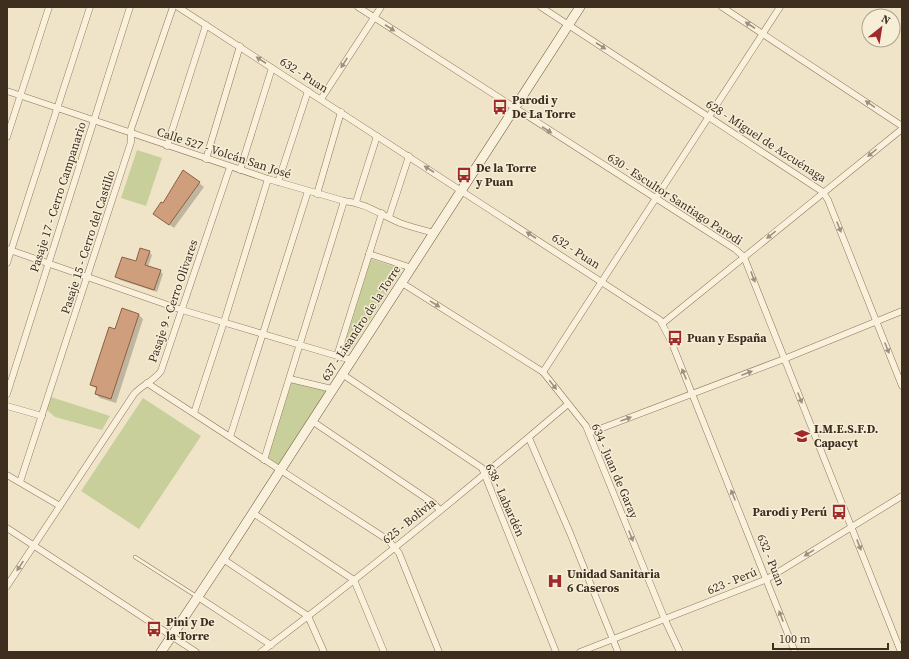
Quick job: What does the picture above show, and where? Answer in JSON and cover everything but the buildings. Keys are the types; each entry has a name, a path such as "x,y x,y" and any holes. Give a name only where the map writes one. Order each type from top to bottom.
{"street":[{"path":"7,136 49,7"},
{"path":"7,263 9,249 90,7"},
{"name":"Pasaje 17 - Cerro Campanario","path":"7,394 130,7"},
{"name":"Pasaje 15 - Cerro del Castillo","path":"20,482 88,277 131,142 131,134 172,7"},
{"name":"630 - Escultor Santiago Parodi","path":"358,7 514,109 736,249 744,257 901,652"},
{"path":"321,99 381,7"},
{"name":"628 - Miguel de Azcuénaga","path":"541,7 823,192 828,200 902,386"},
{"name":"637 - Lisandro de la Torre","path":"161,652 281,470 580,7"},
{"path":"663,323 902,127 722,7"},
{"path":"543,372 780,7"},
{"name":"632 - Puan","path":"181,8 462,190 663,323 795,652"},
{"path":"167,146 206,25"},
{"path":"206,159 240,46"},
{"path":"240,170 272,68"},
{"name":"Calle 527 - Volcán San José","path":"7,91 268,180 344,201 356,202 401,223 434,233"},
{"path":"278,182 308,91"},
{"path":"318,194 341,112"},
{"path":"356,202 377,136"},
{"path":"389,217 409,156"},
{"name":"Pasaje 9 - Cerro Olivares","path":"7,586 134,394 140,387 158,376 161,371 230,167"},
{"path":"194,413 268,180"},
{"path":"230,437 308,191"},
{"path":"264,460 344,201"},
{"path":"337,356 382,213"},
{"path":"9,249 182,310 264,333 351,360"},
{"path":"369,254 412,268"},
{"name":"634 - Juan de Garay","path":"402,283 543,372 568,404 589,433 664,620 680,652"},
{"path":"589,433 784,359 902,310"},
{"name":"638 - Labardén","path":"342,374 479,465 485,475 556,652"},
{"path":"290,379 332,389"},
{"path":"147,383 395,546 439,652"},
{"name":"625 - Bolivia","path":"261,652 485,475 568,404"},
{"path":"7,406 42,416"},
{"path":"312,422 433,503 440,510"},
{"path":"529,438 570,533 618,652"},
{"path":"7,474 60,506"},
{"name":"623 - Perú","path":"580,652 767,579 902,496"},
{"path":"253,513 354,580 384,652"},
{"path":"7,528 196,652"},
{"path":"223,559 308,616 324,652"},
{"path":"198,597 271,644"}],"lane":[{"path":"135,557 198,597"}],"green space":[{"path":"137,150 162,158 146,206 121,198"},
{"path":"371,259 400,268 401,272 351,349 346,349 344,346"},
{"path":"292,381 327,390 278,465 267,457"},
{"path":"51,397 110,416 102,430 55,417 47,410"},
{"path":"143,398 201,436 139,529 81,491"}],"place":[{"name":"Parodi y De La Torre","path":"500,107"},
{"name":"De la Torre y Puan","path":"464,175"},
{"name":"Puan y España","path":"675,338"},
{"name":"I.M.E.S.F.D. Capacyt","path":"802,436"},
{"name":"Parodi y Perú","path":"839,512"},
{"name":"Unidad Sanitaria 6 Caseros","path":"555,581"},
{"name":"Pini y De la Torre","path":"154,629"}]}
